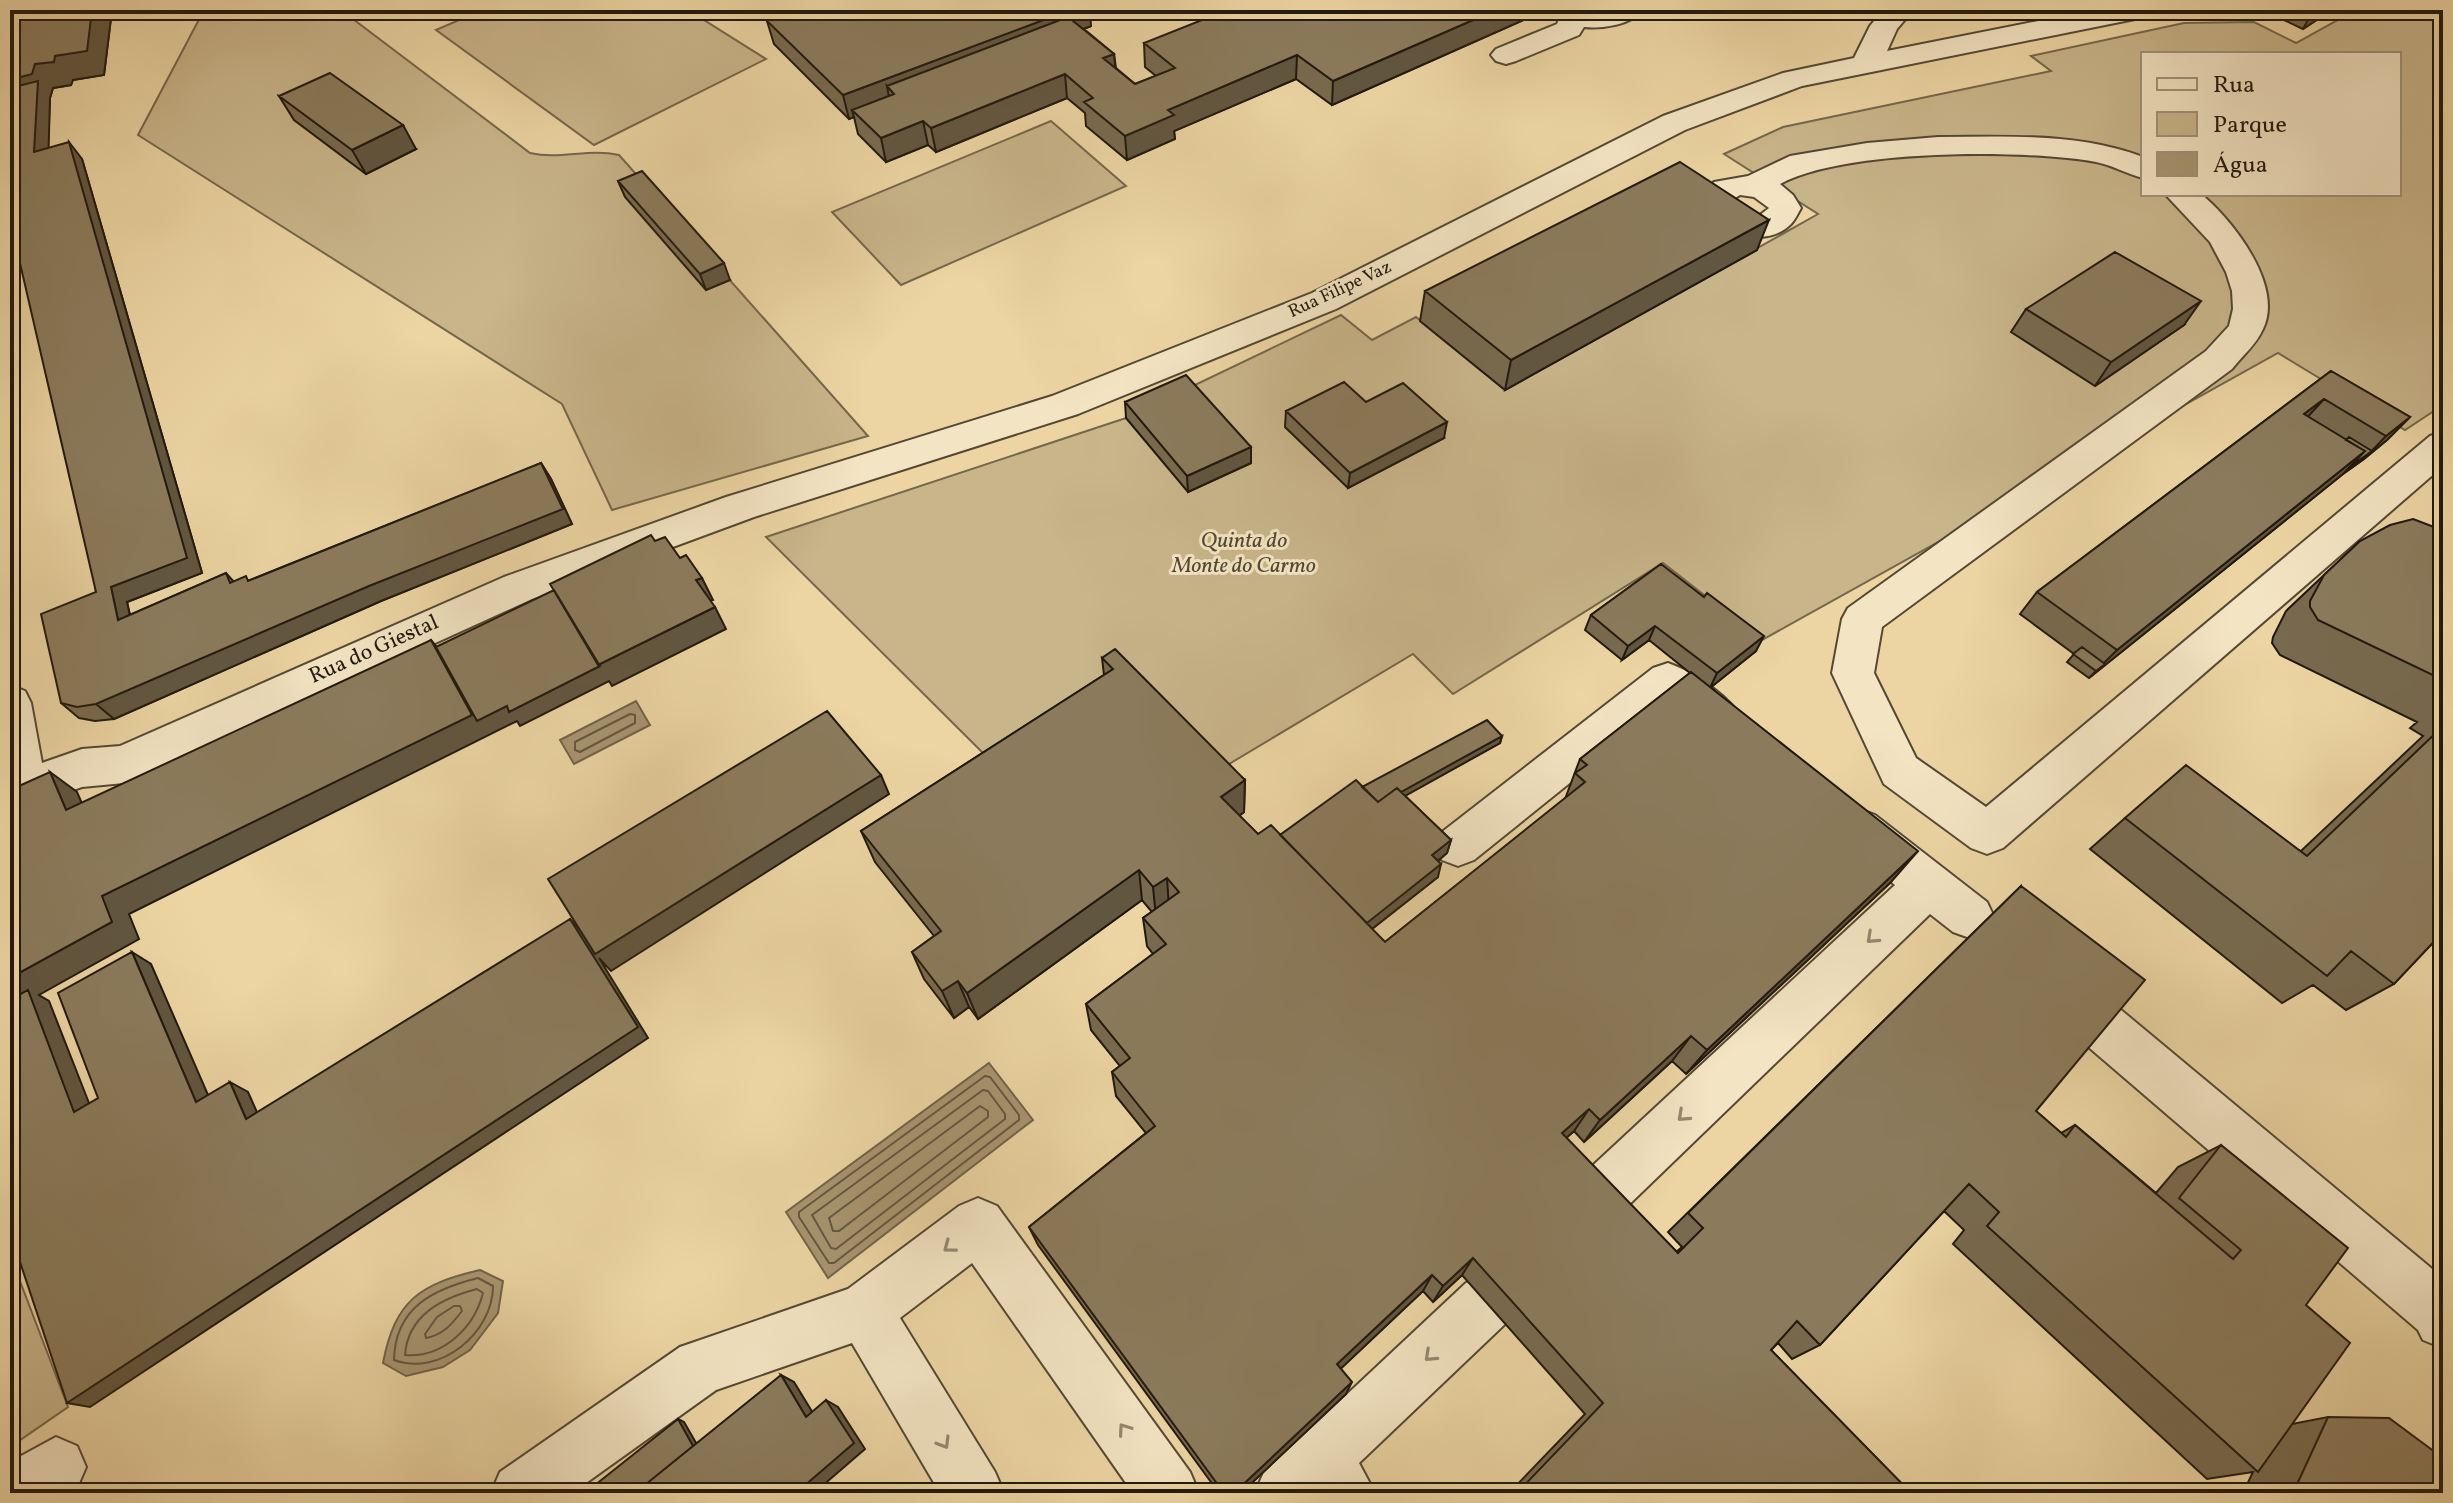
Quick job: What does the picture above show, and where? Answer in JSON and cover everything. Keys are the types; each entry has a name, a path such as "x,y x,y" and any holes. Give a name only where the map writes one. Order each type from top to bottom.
{"street":[{"path":"1506,55 1569,29 1572,13 1594,19 1628,10"},
{"path":"1866,64 1884,26 1899,10"},
{"name":"Rua Filipe Vaz","path":"740,507 1065,405 1324,301 1674,123 1794,79 2135,10"},
{"path":"1754,186 1790,166 1867,152 1938,146 2026,146 2104,153 2141,167"},
{"path":"2184,196 2196,204 2230,245 2251,293 2247,327 2219,360 1863,619 1853,673 1900,771 1987,834 2443,445"},
{"name":"Rua do Giestal","path":"17,790 82,768 124,764 518,588 740,507"},
{"path":"1458,846 1668,680 1755,748"},
{"path":"10,703 17,790"},
{"path":"1829,806 1970,917"},
{"path":"1593,1202 1929,884"},
{"path":"2103,1027 2441,1311"},
{"path":"521,1493 700,1367 864,1311 978,1225 1169,1493"},
{"path":"1317,1482 1486,1303"},
{"path":"864,1311 974,1493"}],"green space":[{"path":"204,10 341,10 530,153 619,155 868,436 612,510 562,404 138,135"},
{"path":"482,10 688,10 766,59 594,145 436,30"},
{"name":"Quinta do Monte do Carmo","path":"2348,10 2443,10 2443,405 2405,430 2278,353 1762,640 1663,563 1453,694 1413,654 1209,776 992,762 766,537 1126,418 1341,315 1372,340 1416,317 1505,390 1818,214 1724,154 1783,127 2051,71 2031,56 2184,23 2254,22 2296,43 2352,12"},
{"path":"1051,121 1126,186 901,285 832,212"},
{"path":"10,1255 68,1407 10,1447"}],"water":[{"path":"636,701 650,725 574,764 560,740"},
{"path":"989,1063 1033,1120 828,1278 786,1212"},
{"path":"480,1270 503,1281 498,1313 470,1350 443,1367 406,1376 383,1363 395,1324 414,1298 441,1282"}],"building":[{"path":"13,10 92,10 87,51 55,56 54,62 35,64 32,74 10,80"},
{"path":"798,10 1070,10 843,95 767,21"},
{"path":"1227,10 1496,10 1333,81 1297,55 1168,110 1174,115 1125,136 1084,102 1093,98 1065,74 931,128 923,121 881,138 852,110 894,94 887,86 1068,17 1114,54 1103,58 1135,84 1175,68 1144,43"},
{"path":"2286,10 2324,10 2308,20"},
{"path":"330,73 403,125 352,150 279,96"},
{"path":"38,81 34,152 69,142 187,558 111,587 118,620 226,573 230,583 246,576 248,581 541,463 563,509 369,586 96,704 77,707 61,703 41,614 96,592 10,220 10,88"},
{"path":"1680,162 1769,220 1511,360 1425,291"},
{"path":"642,171 724,263 700,274 618,181"},
{"path":"2115,252 2201,301 2111,362 2026,309"},
{"path":"2331,371 2410,417 2386,436 2324,399 2304,414 2365,451 2117,650 2037,592"},
{"path":"1186,375 1251,447 1187,476 1125,402"},
{"path":"1344,382 1366,402 1403,383 1447,422 1350,473 1286,411"},
{"path":"2349,437 2372,451 2351,466 2365,451 2346,440"},
{"path":"2413,519 2443,532 2443,680 2318,620 2310,607 2310,601 2324,575 2360,541 2390,525"},
{"path":"651,535 655,541 665,537 680,558 686,555 702,578 696,580 715,607 598,665 550,584"},
{"path":"1661,564 1704,597 1707,593 1764,636 1717,673 1655,626 1628,646 1591,615"},
{"path":"554,590 600,666 509,712 507,706 477,721 436,647"},
{"path":"431,640 472,715 102,896 112,922 10,978 10,790 50,772 66,810"},
{"path":"2082,647 2105,664 2096,671 2073,654"},
{"path":"1115,649 1245,780 1221,797 1258,834 1271,825 1385,942 1585,782 1575,773 1587,765 1580,759 1691,672 1918,851 1707,1050 1691,1036 1600,1120 1589,1109 1562,1133 1678,1253 1703,1228 1688,1213 2021,886 2145,980 2036,1111 2066,1137 2075,1125 2233,1259 2241,1250 2179,1198 2221,1145 2348,1248 2306,1305 2350,1343 2258,1472 1987,1226 1999,1212 1969,1184 1820,1345 1797,1321 1771,1350 1911,1493 1517,1493 1603,1403 1473,1258 1443,1286 1432,1275 1337,1364 1352,1382 1234,1493 1224,1493 1029,1227 1155,1126 1112,1072 1130,1058 1086,1004 1166,944 1143,918 1179,892 1167,878 1153,887 1139,870 967,993 958,981 942,991 912,952 941,931 861,831 1113,669 1102,658"},
{"path":"827,711 881,775 595,954 548,879"},
{"path":"1487,720 1502,736 1401,792 1397,788 1378,802 1362,787"},
{"path":"2443,726 2443,932 2394,984 2351,951 2327,976 2125,818 2186,765 2307,856"},
{"path":"1356,780 1378,802 1397,788 1451,840 1432,855 1441,864 1367,923 1280,835"},
{"path":"570,919 638,1027 67,1403 10,1239 10,1000 28,990 74,1112 98,1098 58,993 132,952 196,1102 230,1082 246,1119"},
{"path":"781,1375 806,1417 826,1400 854,1443 796,1493 635,1493"},
{"path":"2328,1417 2389,1418 2443,1458 2443,1493 2293,1493"},
{"path":"678,1419 693,1446 635,1493 585,1493"},
{"path":"81,1483 84,1493 67,1493"}]}
